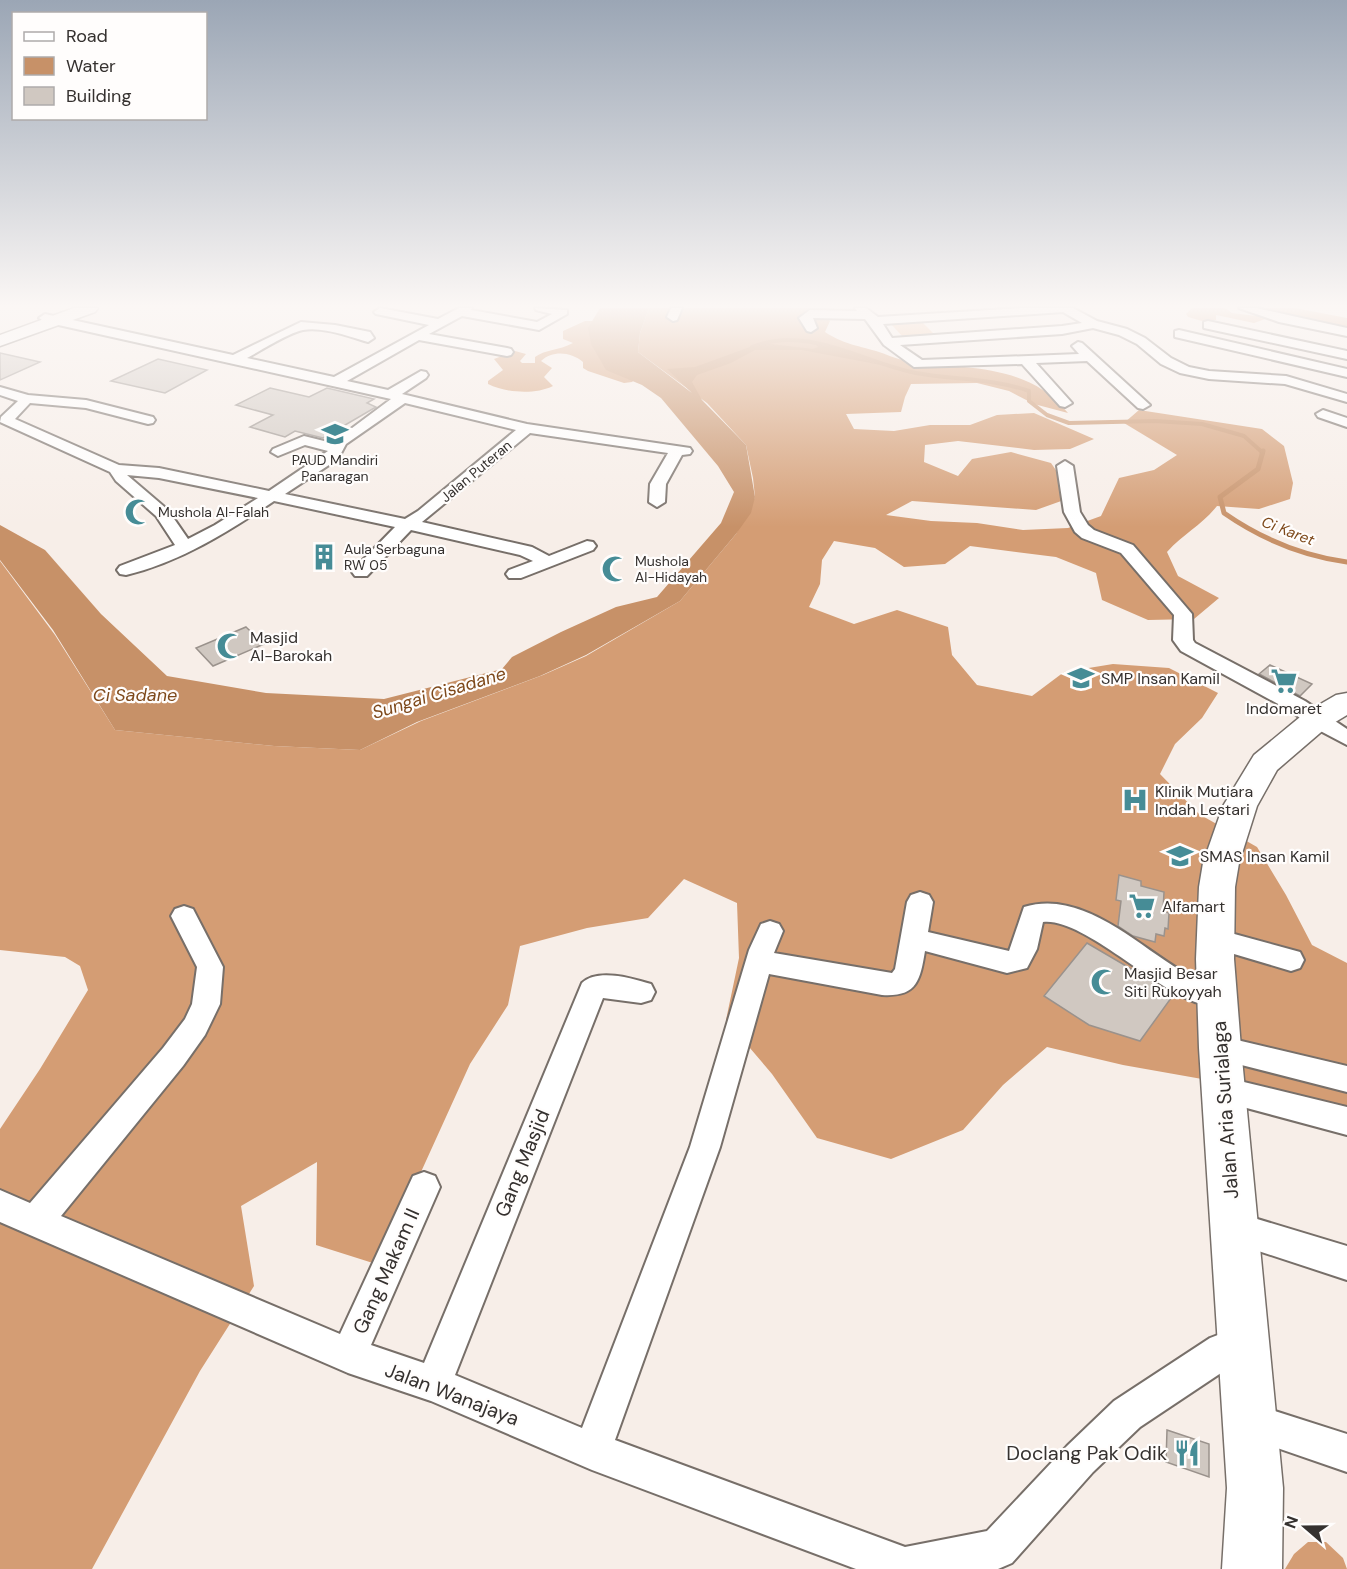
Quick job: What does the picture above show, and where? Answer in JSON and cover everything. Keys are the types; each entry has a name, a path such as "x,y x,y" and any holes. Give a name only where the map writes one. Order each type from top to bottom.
{"main road":[{"name":"Jalan Aria Surialaga","path":"1252,1569 1255,1488 1220,1048 1216,887 1221,862 1240,806 1265,763 1337,720"}],"street":[{"path":"338,381 528,428 681,450 658,484 657,501"},
{"path":"126,570 221,529 333,456 340,442 414,381"},
{"path":"1045,381 1065,403"},
{"path":"1117,381 1143,405"},
{"path":"1262,381 1299,390 1347,406"},
{"path":"1290,381 1347,398"},
{"path":"0,391 27,399 86,404 148,420"},
{"path":"27,399 7,417 5,425 117,469 159,473 406,524 525,552 548,562"},
{"path":"1323,414 1347,423"},
{"name":"Jalan Puteran","path":"361,572 406,524 424,514 528,428"},
{"path":"278,452 304,440 337,449"},
{"path":"1065,466 1072,512 1081,528 1088,534 1118,544 1135,556 1183,614 1183,640 1188,647 1298,706 1337,720"},
{"path":"117,469 121,478 162,513 185,546"},
{"path":"515,574 586,546"},
{"path":"769,963 882,984 899,985 908,971 920,902"},
{"path":"912,938 1007,962 1018,960 1025,949 1027,932 1033,914 1042,910 1058,912 1086,923 1186,987 1217,997"},
{"path":"35,1222 173,1057 195,1027 206,1004 210,967 184,916"},
{"path":"592,1451 705,1147 762,950 770,931"},
{"path":"1216,939 1291,960"},
{"name":"Gang Masjid","path":"433,1384 592,990 597,986 641,992"},
{"path":"1220,1048 1347,1079"},
{"path":"1223,1090 1347,1121"},
{"name":"Gang Makam II","path":"348,1355 424,1187"},
{"name":"Jalan Wanajaya","path":"0,1206 348,1355 433,1384 592,1451 908,1568"},
{"path":"1234,1228 1347,1263"},
{"path":"908,1568 998,1549 1080,1459 1127,1414 1223,1351 1244,1354"},
{"path":"1250,1421 1347,1453"}],"shaded area":[{"path":"488,381 548,381 553,386 538,391 521,392 488,384"},
{"path":"678,381 1025,381 1052,396 1068,413 1034,404 1009,391 977,383 911,384 901,412 846,414 854,429 894,431 930,425 970,425 997,415 1034,413 1094,439 1070,449 1034,450 958,441 925,445 924,462 958,476 972,459 1011,452 1051,463 1064,482 1064,500 1036,510 912,501 886,515 931,521 977,523 1023,530 1068,528 1101,516 1119,478 1154,470 1177,455 1124,423 1139,410 1262,429 1284,446 1293,483 1290,499 1259,509 1217,506 1167,552 1178,576 1219,598 1194,619 1148,620 1102,600 1096,573 1056,557 970,546 945,564 904,567 875,548 834,541 822,560 820,584 809,607 854,624 897,610 948,627 952,655 977,685 1032,696 1064,672 1113,664 1169,668 1218,693 1202,718 1175,744 1160,774 1199,814 1257,847 1312,945 1347,963 1347,1117 1202,1079 1123,1065 1047,1047 1003,1085 963,1130 891,1159 817,1138 772,1074 726,1020 739,958 737,903 684,879 648,918 587,928 520,946 508,1005 470,1064 411,1194 376,1264 316,1245 317,1162 241,1206 254,1286 200,1371 92,1569 0,1569 0,1129 88,990 80,966 65,957 0,950 0,561 55,635 115,730 274,746 360,750 421,721 543,675 586,656 680,601 736,534 755,497 746,445 707,403"},
{"path":"1308,1542 1326,1542 1343,1558 1347,1569 1285,1569 1294,1554"}],"water":[{"name":"Ci Sadane","path":"633,381 676,381 692,393 680,381 693,381 702,400 746,445 755,497 751,513 736,534 680,601 586,655 540,676 417,722 360,750 274,746 115,730 53,630 0,560 0,525 45,550 101,614 167,676 266,693 384,699 502,669 512,657 561,632 616,607 657,597 721,523 734,492 718,466 661,398"}],"building":[{"path":"112,381 187,381 165,393"},
{"path":"270,388 309,397 327,388 374,399 367,403 376,407 323,438 295,431 285,437 250,427 273,415 236,405"},
{"name":"Masjid Al-Barokah","path":"246,627 264,644 213,666 196,648"},
{"name":"Indomaret","path":"1270,665 1312,684 1300,696 1259,674"},
{"name":"Alfamart","path":"1119,875 1141,881 1141,886 1164,892 1163,911 1169,913 1168,929 1165,928 1164,936 1156,934 1155,942 1133,936 1118,926 1121,901 1116,900"},
{"name":"Masjid Besar Siti Rukoyyah","path":"1087,943 1174,994 1140,1041 1089,1025 1044,996"},
{"name":"Doclang Pak Odik","path":"1167,1430 1209,1444 1209,1477 1166,1462"}],"waterway":[{"name":"Ci Karet","path":"988,381 1029,391 1029,401 1047,415 1069,423 1155,421 1202,424 1244,436 1263,453"},
{"name":"Ci Karet","path":"1263,453 1258,469 1220,497 1224,513 1282,545 1347,562"}],"place":[{"name":"PAUD Mandiri Panaragan","path":"335,434"},
{"name":"Mushola Al-Falah","path":"138,512"},
{"name":"Aula Serbaguna RW 05","path":"324,557"},
{"name":"Mushola Al-Hidayah","path":"615,569"},
{"name":"Masjid Al-Barokah","path":"230,646"},
{"name":"SMP Insan Kamil","path":"1081,678"},
{"name":"Indomaret","path":"1284,681"},
{"name":"Klinik Mutiara Indah Lestari","path":"1135,800"},
{"name":"SMAS Insan Kamil","path":"1180,856"},
{"name":"Alfamart","path":"1142,906"},
{"name":"Masjid Besar Siti Rukoyyah","path":"1104,982"},
{"name":"Doclang Pak Odik","path":"1187,1453"}],"water label":[{"name":"Sungai Cisadane","path":"439,693"}]}
